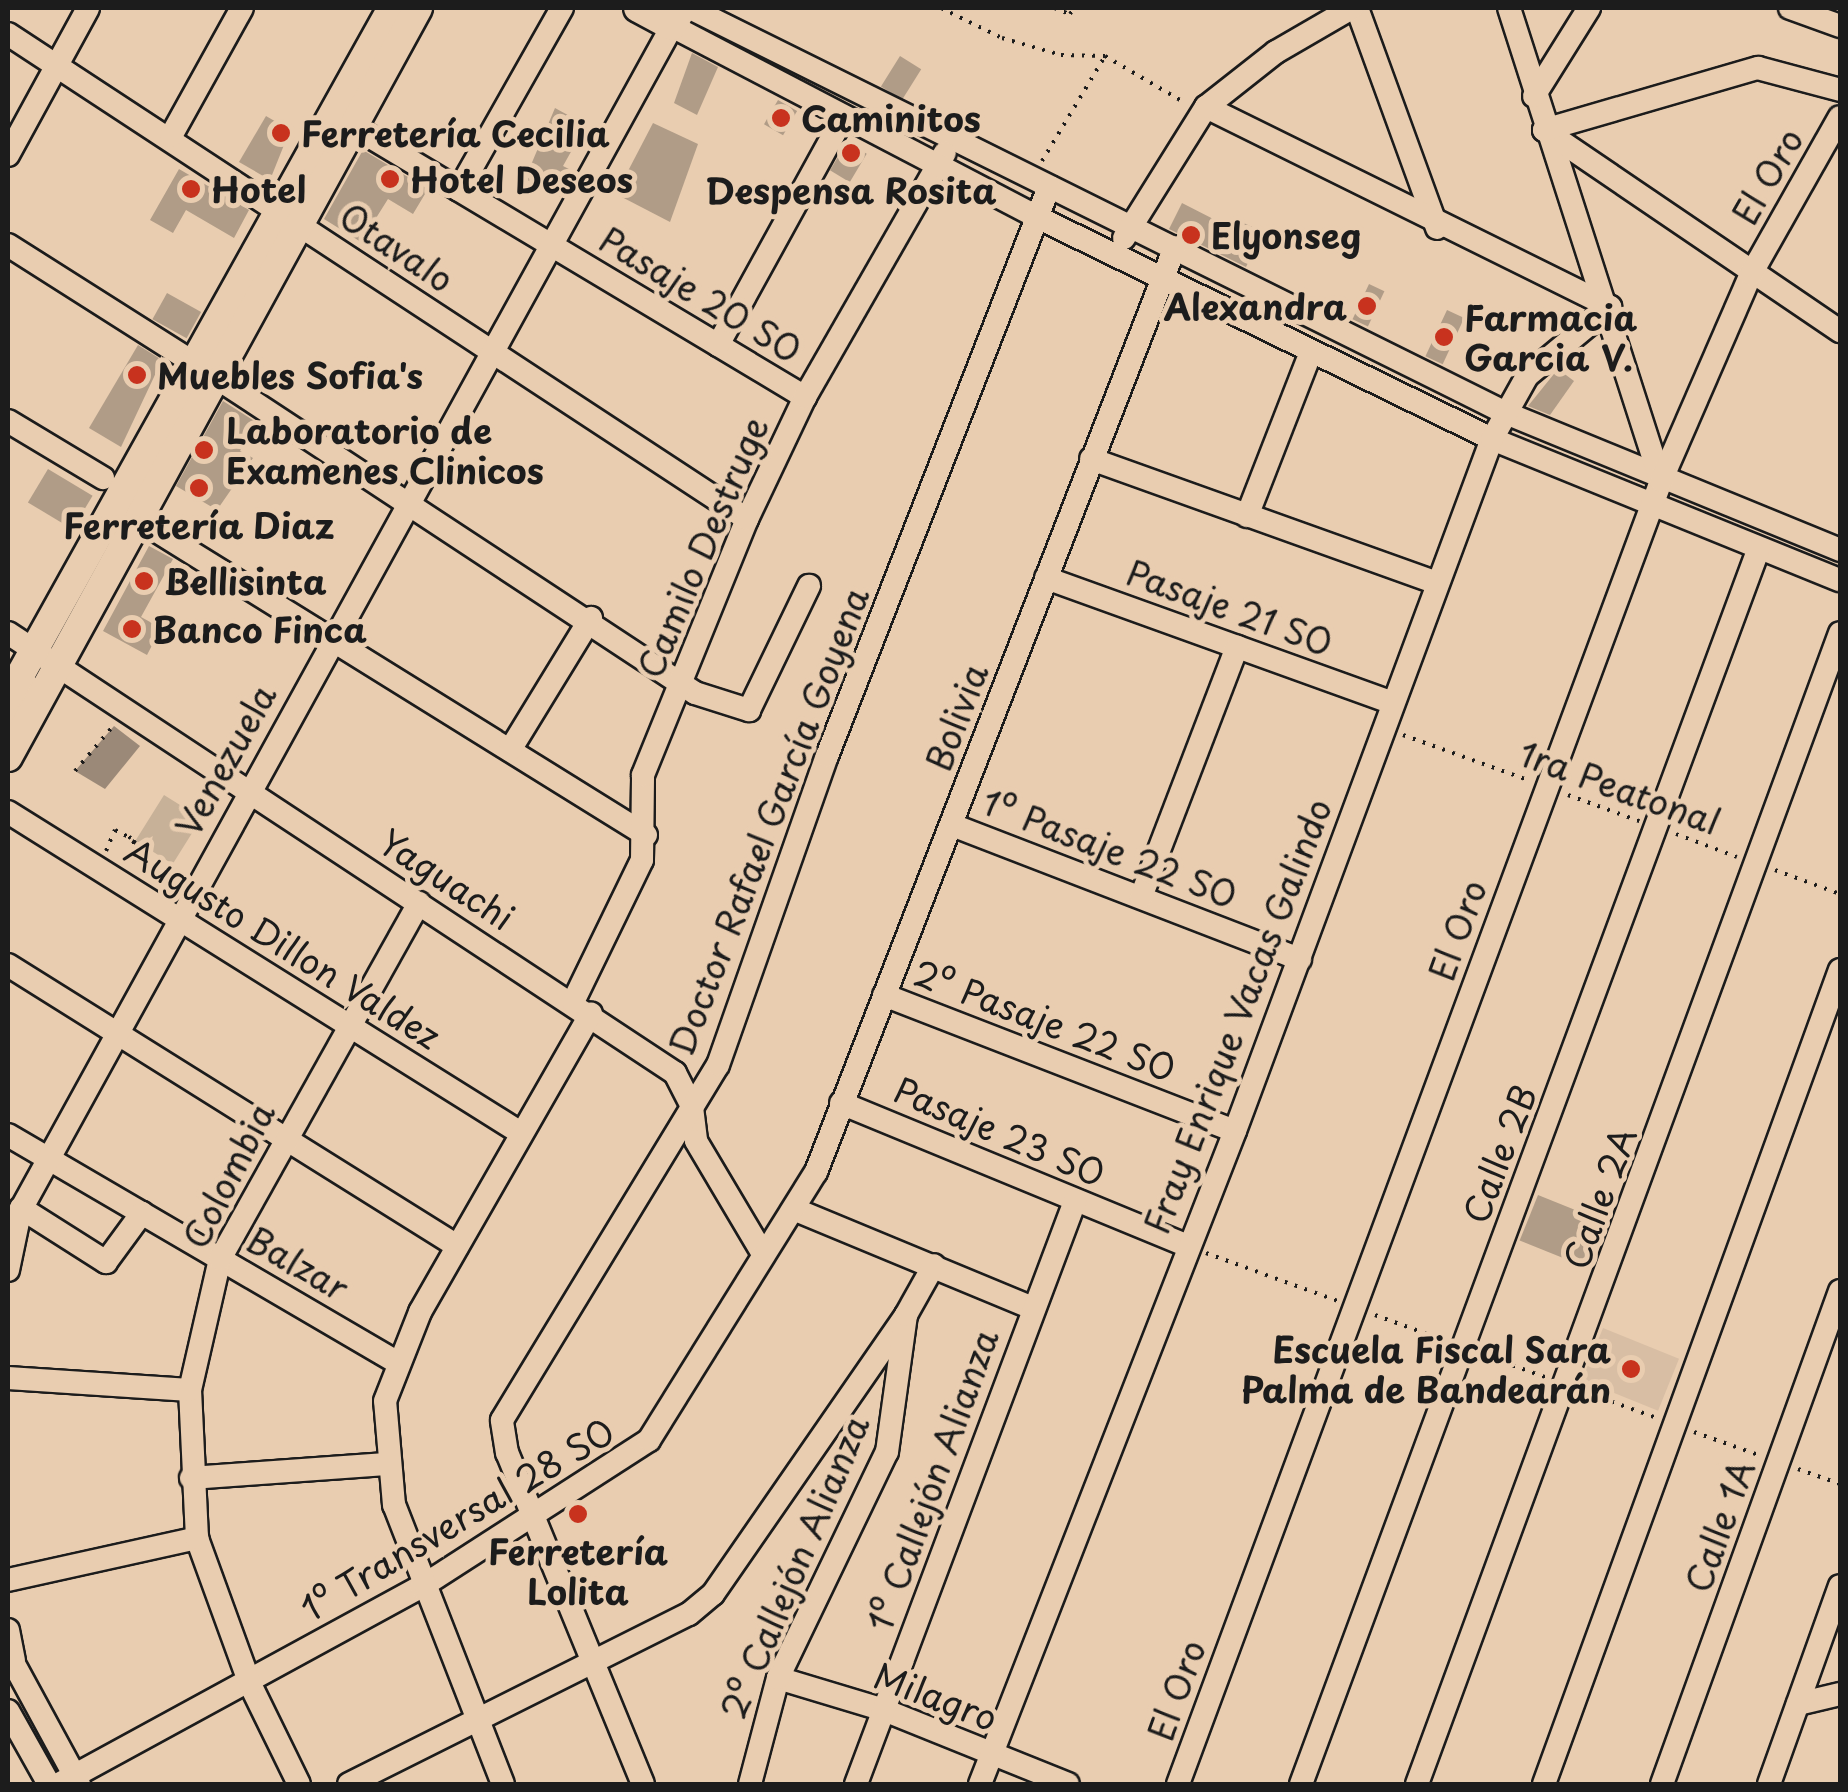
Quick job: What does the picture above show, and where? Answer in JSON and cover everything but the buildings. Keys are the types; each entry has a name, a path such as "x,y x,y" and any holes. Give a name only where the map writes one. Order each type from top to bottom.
{"main road":[{"path":"8,757 47,659 291,218 392,8"},
{"path":"291,218 354,127 418,8"},
{"path":"638,8 681,14"},
{"path":"8,697 47,659"}],"street":[{"path":"8,156 88,8"},
{"path":"171,136 242,8"},
{"path":"291,218 400,8"},
{"path":"8,720 47,659 410,8"},
{"path":"459,190 562,8"},
{"path":"1116,254 1204,110 1276,52 1355,8 1437,228"},
{"path":"1509,8 1544,130 1610,308 1661,481"},
{"path":"1534,96 1589,8"},
{"path":"1790,8 1840,26"},
{"path":"681,14 844,116 1037,217 1311,352 1492,439 1651,509 1840,580"},
{"path":"681,14 953,139 1506,413 1661,481 1840,550"},
{"name":"Venezuela","path":"8,1233 681,14"},
{"name":"Otavalo","path":"8,34 171,136 747,519"},
{"path":"1544,130 1758,68 1840,90"},
{"path":"1204,110 1437,228 1610,308"},
{"path":"718,345 844,116"},
{"name":"El Oro","path":"1178,1784 1661,481 1751,274 1831,157 1840,117"},
{"name":"Pasaje 20 SO","path":"354,127 806,397"},
{"path":"1544,130 1840,331"},
{"name":"Camilo Destruge","path":"503,1784 420,1587 386,1464 385,1402 398,1362 456,1246 521,1133 582,1008 642,860 646,835 644,775 747,519 806,397 953,139"},
{"name":"Doctor Rafael García Goyena","path":"643,1784 532,1514 502,1420 718,1065 827,756 1037,217 1040,182"},
{"path":"8,245 206,370 408,506 590,618 684,680 695,693 752,707 809,586"},
{"name":"Bolivia","path":"796,1210 952,825 1175,247"},
{"name":"Fray Enrique Vacas Galindo","path":"980,1784 1235,1132 1391,702 1492,439 1527,376 1610,308"},
{"path":"1246,516 1311,352"},
{"path":"8,421 103,478"},
{"path":"1091,458 1438,583"},
{"path":"155,530 335,638 646,835"},
{"name":"Calle 2B","path":"1302,1784 1659,828 1759,548"},
{"name":"Pasaje 21 SO","path":"1046,578 1391,702"},
{"path":"510,750 590,618"},
{"name":"Yaguachi","path":"8,633 582,1008 675,1073 692,1106 696,1141 763,1254"},
{"name":"Calle 2A","path":"1417,1784 1569,1386 1840,633"},
{"path":"1141,896 1237,647"},
{"path":"8,742 47,659"},
{"name":"Augusto Dillon Valdez","path":"8,812 521,1133"},
{"name":"1º Pasaje 22 SO","path":"952,825 1300,958"},
{"name":"Colombia","path":"299,1784 250,1684 197,1538 191,1478 190,1390 220,1259 346,1024 418,903"},
{"path":"8,964 456,1246"},
{"path":"1544,1784 1840,970"},
{"name":"2º Pasaje 22 SO","path":"884,995 1235,1132"},
{"path":"675,1073 718,1065"},
{"name":"Pasaje 23 SO","path":"841,1104 1188,1246"},
{"name":"Balzar","path":"8,1134 398,1362"},
{"name":"1º Callejón Alianza","path":"856,1784 1075,1201"},
{"path":"8,1270 21,1208 106,1262 142,1213"},
{"path":"796,1210 1033,1308"},
{"name":"1º Transversal 28 SO","path":"71,1781 420,1587 650,1440 763,1254 796,1210"},
{"name":"2º Callejón Alianza","path":"750,1784 778,1678 887,1452 906,1316 934,1265"},
{"name":"Calle 1A","path":"1662,1784 1840,1292"},
{"path":"350,1784 689,1614 713,1594 906,1316"},
{"path":"8,1378 190,1390"},
{"path":"191,1478 386,1464"},
{"path":"8,1580 197,1538"},
{"path":"1769,1784 1840,1586"},
{"path":"8,1630 11,1656 71,1781"},
{"name":"Milagro","path":"778,1678 884,1710 1068,1784"},
{"path":"1798,1704 1840,1694"},
{"path":"8,1712 49,1784"}],"path":[{"path":"941,8 1002,38 1061,55 1105,56 1204,110"},
{"path":"1054,8 1070,14 1074,8"},
{"path":"1040,182 1105,56"},
{"path":"75,772 118,722 104,711"},
{"name":"1ra Peatonal","path":"1383,727 1840,894"},
{"path":"122,833 131,838 115,830 105,850 121,863 135,840 124,861 157,883 170,865"},
{"path":"1188,1246 1840,1484"}],"shaded area":[{"path":"114,726 140,746 105,789 75,771"},
{"path":"164,795 201,818 173,864 135,841"},
{"name":"Escuela Fiscal Sara Palma de Bandearán","path":"1603,1328 1679,1359 1658,1411 1582,1380"}],"place":[{"name":"Caminitos","path":"781,118"},
{"name":"Ferretería Cecilia","path":"281,133"},
{"name":"Despensa Rosita","path":"851,153"},
{"name":"Hotel Deseos","path":"390,179"},
{"name":"Hotel","path":"191,189"},
{"name":"Elyonseg","path":"1191,235"},
{"name":"Alexandra","path":"1367,306"},
{"name":"Farmacia Garcia V.","path":"1444,337"},
{"name":"Muebles Sofia's","path":"137,375"},
{"name":"Laboratorio de Examenes Clinicos","path":"204,450"},
{"name":"Ferretería Diaz","path":"199,488"},
{"name":"Bellisinta","path":"144,581"},
{"name":"Banco Finca","path":"132,629"},
{"name":"Escuela Fiscal Sara Palma de Bandearán","path":"1631,1369"},
{"name":"Ferretería Lolita","path":"578,1514"}]}
